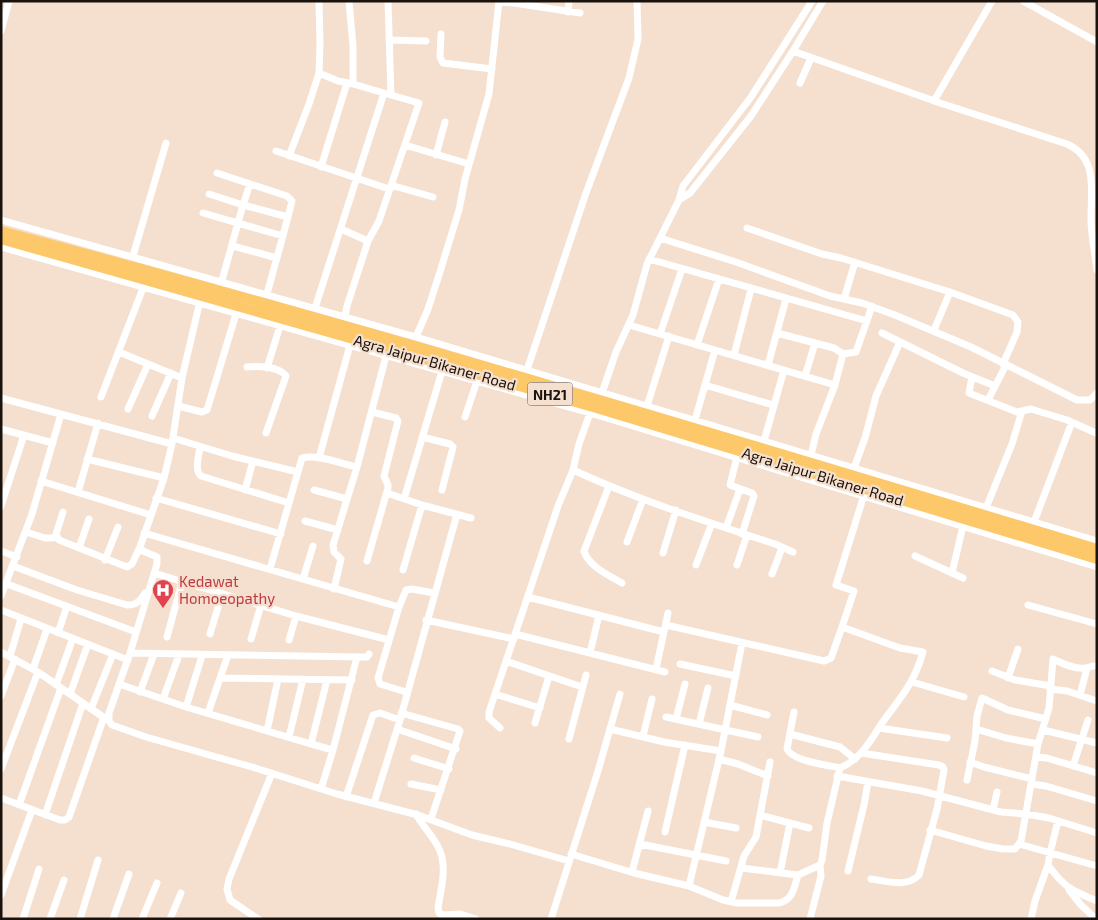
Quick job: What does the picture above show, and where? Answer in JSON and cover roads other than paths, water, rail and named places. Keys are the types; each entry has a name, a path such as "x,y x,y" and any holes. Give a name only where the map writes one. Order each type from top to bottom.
{"highway":[{"name":"Agra Jaipur Bikaner Road","path":"1,231 203,295 220,285 1097,549"},
{"name":"Agra Jaipur Bikaner Road","path":"1,239 592,406 1097,559"}],"street":[{"path":"1,31 9,1"},
{"path":"288,156 319,73 318,1"},
{"path":"321,167 350,83 353,46 349,1"},
{"path":"315,308 357,178 388,94 388,1"},
{"path":"568,12 570,1"},
{"path":"527,370 586,193 629,78 638,39 637,1"},
{"path":"602,392 616,352 633,315 649,259 679,200 683,186 762,81 812,1"},
{"path":"679,200 690,193 751,116 823,1"},
{"path":"934,101 992,1"},
{"path":"1023,1 1097,42"},
{"path":"416,337 428,309 459,210 469,164 489,94 499,2 537,4 580,13"},
{"path":"441,34 440,57 443,63 492,69"},
{"path":"389,40 426,41"},
{"path":"793,51 934,101 1076,148 1086,156 1092,178 1091,219 1097,270"},
{"path":"800,83 811,58"},
{"path":"319,73 338,81 419,103 379,221 368,241 345,316"},
{"path":"762,81 770,87"},
{"path":"436,154 445,122"},
{"path":"133,256 166,143"},
{"path":"405,145 469,164"},
{"path":"276,151 389,189 394,186 433,197"},
{"path":"217,173 290,198 292,204 267,294"},
{"path":"220,285 250,184"},
{"path":"209,194 288,217"},
{"path":"203,213 283,236"},
{"path":"1,220 133,256 220,285 267,294 345,316 1097,541"},
{"path":"747,228 822,254 855,262 950,292 1015,316 1018,322 1017,332 1005,364 988,400"},
{"path":"341,229 368,241"},
{"path":"660,238 736,262 830,296 872,306 934,330 971,346 1078,400 1090,400 1097,392"},
{"path":"233,246 277,258"},
{"path":"1,248 143,288 203,295 236,314 590,413 1097,567"},
{"path":"649,259 867,322"},
{"path":"844,299 855,262"},
{"path":"660,334 682,269"},
{"path":"697,344 719,280"},
{"path":"101,397 143,288"},
{"path":"734,355 751,289"},
{"path":"934,330 950,292"},
{"path":"56,536 59,540 105,560 129,567 140,547 164,478 173,441 182,378 203,295"},
{"path":"768,365 786,299"},
{"path":"777,333 834,348 843,354 856,352 872,306"},
{"path":"178,406 202,412 207,410 236,314"},
{"path":"629,325 835,385"},
{"path":"267,368 280,326"},
{"path":"882,333 994,386"},
{"path":"647,406 669,336"},
{"path":"854,468 865,438 876,396 900,342"},
{"path":"805,376 815,343"},
{"path":"319,458 350,345"},
{"path":"695,420 716,350"},
{"path":"119,352 182,378"},
{"path":"811,455 816,434 835,385 843,354"},
{"path":"334,589 341,562 340,557 334,552 333,548 357,467 386,356"},
{"path":"128,409 148,364"},
{"path":"247,367 267,368 283,372 286,377 266,433"},
{"path":"764,441 784,370"},
{"path":"404,499 442,371"},
{"path":"152,416 170,373"},
{"path":"972,377 969,393 1017,412 1030,409 1072,422 1096,432"},
{"path":"465,417 477,381"},
{"path":"706,384 773,405"},
{"path":"1,398 298,472"},
{"path":"986,508 1012,444 1022,411"},
{"path":"367,561 387,493 388,485 384,476 398,420 372,412"},
{"path":"500,728 489,718 489,712 558,506 573,470 579,444 590,413"},
{"path":"1,596 26,532 61,414"},
{"path":"1034,522 1072,422"},
{"path":"78,492 98,423"},
{"path":"1,429 53,443"},
{"path":"1,506 24,435"},
{"path":"422,437 450,444 453,447 442,490"},
{"path":"200,447 198,474 201,476 289,504"},
{"path":"270,569 304,457 319,458 357,467"},
{"path":"737,457 730,484 752,493 754,496 738,565"},
{"path":"88,458 164,478"},
{"path":"245,490 253,462"},
{"path":"573,470 642,499 793,552"},
{"path":"42,481 151,515"},
{"path":"609,486 584,551 589,560 606,574 622,583"},
{"path":"726,528 740,489"},
{"path":"314,490 347,500"},
{"path":"387,493 422,505 471,518"},
{"path":"528,597 600,615 824,661 831,658 854,591 836,584 864,495"},
{"path":"156,498 281,534"},
{"path":"627,542 642,499"},
{"path":"403,570 422,505"},
{"path":"663,552 676,510"},
{"path":"26,532 50,539 56,536 63,512"},
{"path":"374,803 397,729 457,514"},
{"path":"79,548 89,519"},
{"path":"305,521 338,530"},
{"path":"696,565 712,523"},
{"path":"952,573 964,526"},
{"path":"105,560 118,527"},
{"path":"144,533 399,607"},
{"path":"303,579 313,546"},
{"path":"1,798 60,820 65,820 69,817 129,657 158,560 157,557 143,551 140,547"},
{"path":"772,574 782,548"},
{"path":"1,551 17,557"},
{"path":"915,556 963,578"},
{"path":"13,566 127,606 134,605 140,601 149,587"},
{"path":"154,573 296,616 389,640"},
{"path":"167,637 182,582"},
{"path":"7,584 136,632"},
{"path":"406,692 378,682 378,678 405,592 408,589 434,593"},
{"path":"210,634 222,594"},
{"path":"1028,604 1097,624"},
{"path":"251,639 261,605"},
{"path":"58,633 67,606"},
{"path":"1,610 113,654 129,657 154,654 365,657 369,654"},
{"path":"656,669 668,613"},
{"path":"590,653 600,615"},
{"path":"289,640 296,616"},
{"path":"1,696 21,619"},
{"path":"426,620 590,653 665,672"},
{"path":"810,919 821,876 820,865 827,823 839,772 858,756 912,682 923,652 900,648 842,627"},
{"path":"1,769 35,670 47,628"},
{"path":"19,805 73,638"},
{"path":"689,886 721,751 742,643"},
{"path":"70,694 88,644"},
{"path":"1008,678 1018,650"},
{"path":"1,652 35,670 118,728 272,773 346,797 416,814 472,835 689,886 731,902 785,902 791,897 798,875"},
{"path":"91,709 113,654"},
{"path":"140,692 154,654"},
{"path":"164,699 178,655"},
{"path":"208,714 228,655"},
{"path":"186,707 202,656"},
{"path":"321,789 357,657"},
{"path":"930,830 1003,849 1015,849 1019,844 1038,744 1049,708 1053,659 1071,666 1087,668 1094,665 1097,666"},
{"path":"506,660 582,688"},
{"path":"680,664 736,676"},
{"path":"1080,695 1087,668"},
{"path":"992,671 1008,678 1066,691 1097,701"},
{"path":"535,723 549,676"},
{"path":"569,739 586,676"},
{"path":"220,678 352,680"},
{"path":"267,731 278,679"},
{"path":"289,737 302,679"},
{"path":"311,744 327,680"},
{"path":"912,682 964,697"},
{"path":"119,684 208,714 333,750"},
{"path":"676,719 685,684"},
{"path":"699,724 708,688"},
{"path":"495,694 540,708"},
{"path":"551,919 598,771 620,694"},
{"path":"967,780 975,741 977,716 982,698 1008,710 1046,719"},
{"path":"642,736 652,699"},
{"path":"45,815 83,704"},
{"path":"730,705 767,715"},
{"path":"794,712 787,749 788,753 797,758 868,782 906,788 993,810 1026,814 1058,821 1097,833"},
{"path":"346,797 374,715 380,713 400,716 460,730 456,749 431,819"},
{"path":"666,717 758,737"},
{"path":"1073,766 1088,720"},
{"path":"879,728 947,738"},
{"path":"397,729 456,749"},
{"path":"610,729 721,751"},
{"path":"976,729 1006,738 1038,744"},
{"path":"1042,730 1097,743"},
{"path":"790,734 840,747 858,756 943,767 944,777 919,875 914,879 898,882 870,879"},
{"path":"665,832 684,745"},
{"path":"1036,757 1047,758 1097,773"},
{"path":"414,758 449,769"},
{"path":"719,759 768,776"},
{"path":"731,902 744,856 756,837 770,762"},
{"path":"970,762 1097,800"},
{"path":"258,919 230,900 227,888 272,773"},
{"path":"848,871 868,782"},
{"path":"411,784 441,790"},
{"path":"993,810 997,792"},
{"path":"1,895 32,810"},
{"path":"632,872 648,811"},
{"path":"416,814 440,850 442,857 439,913 443,916 460,914 476,919"},
{"path":"760,815 809,828"},
{"path":"1031,919 1048,865 1058,821"},
{"path":"704,822 736,828"},
{"path":"780,873 790,823"},
{"path":"640,844 726,862"},
{"path":"1019,844 1097,866"},
{"path":"80,919 98,860"},
{"path":"740,868 798,875 820,865"},
{"path":"1048,865 1081,905 1096,919"},
{"path":"23,919 40,869"},
{"path":"1,871 9,874"},
{"path":"114,919 130,874"},
{"path":"50,919 64,880"},
{"path":"142,919 157,883"},
{"path":"1068,888 1097,901"},
{"path":"170,919 181,893"}],"place":[{"name":"Kedawat Homoeopathy","path":"163,609"}]}
